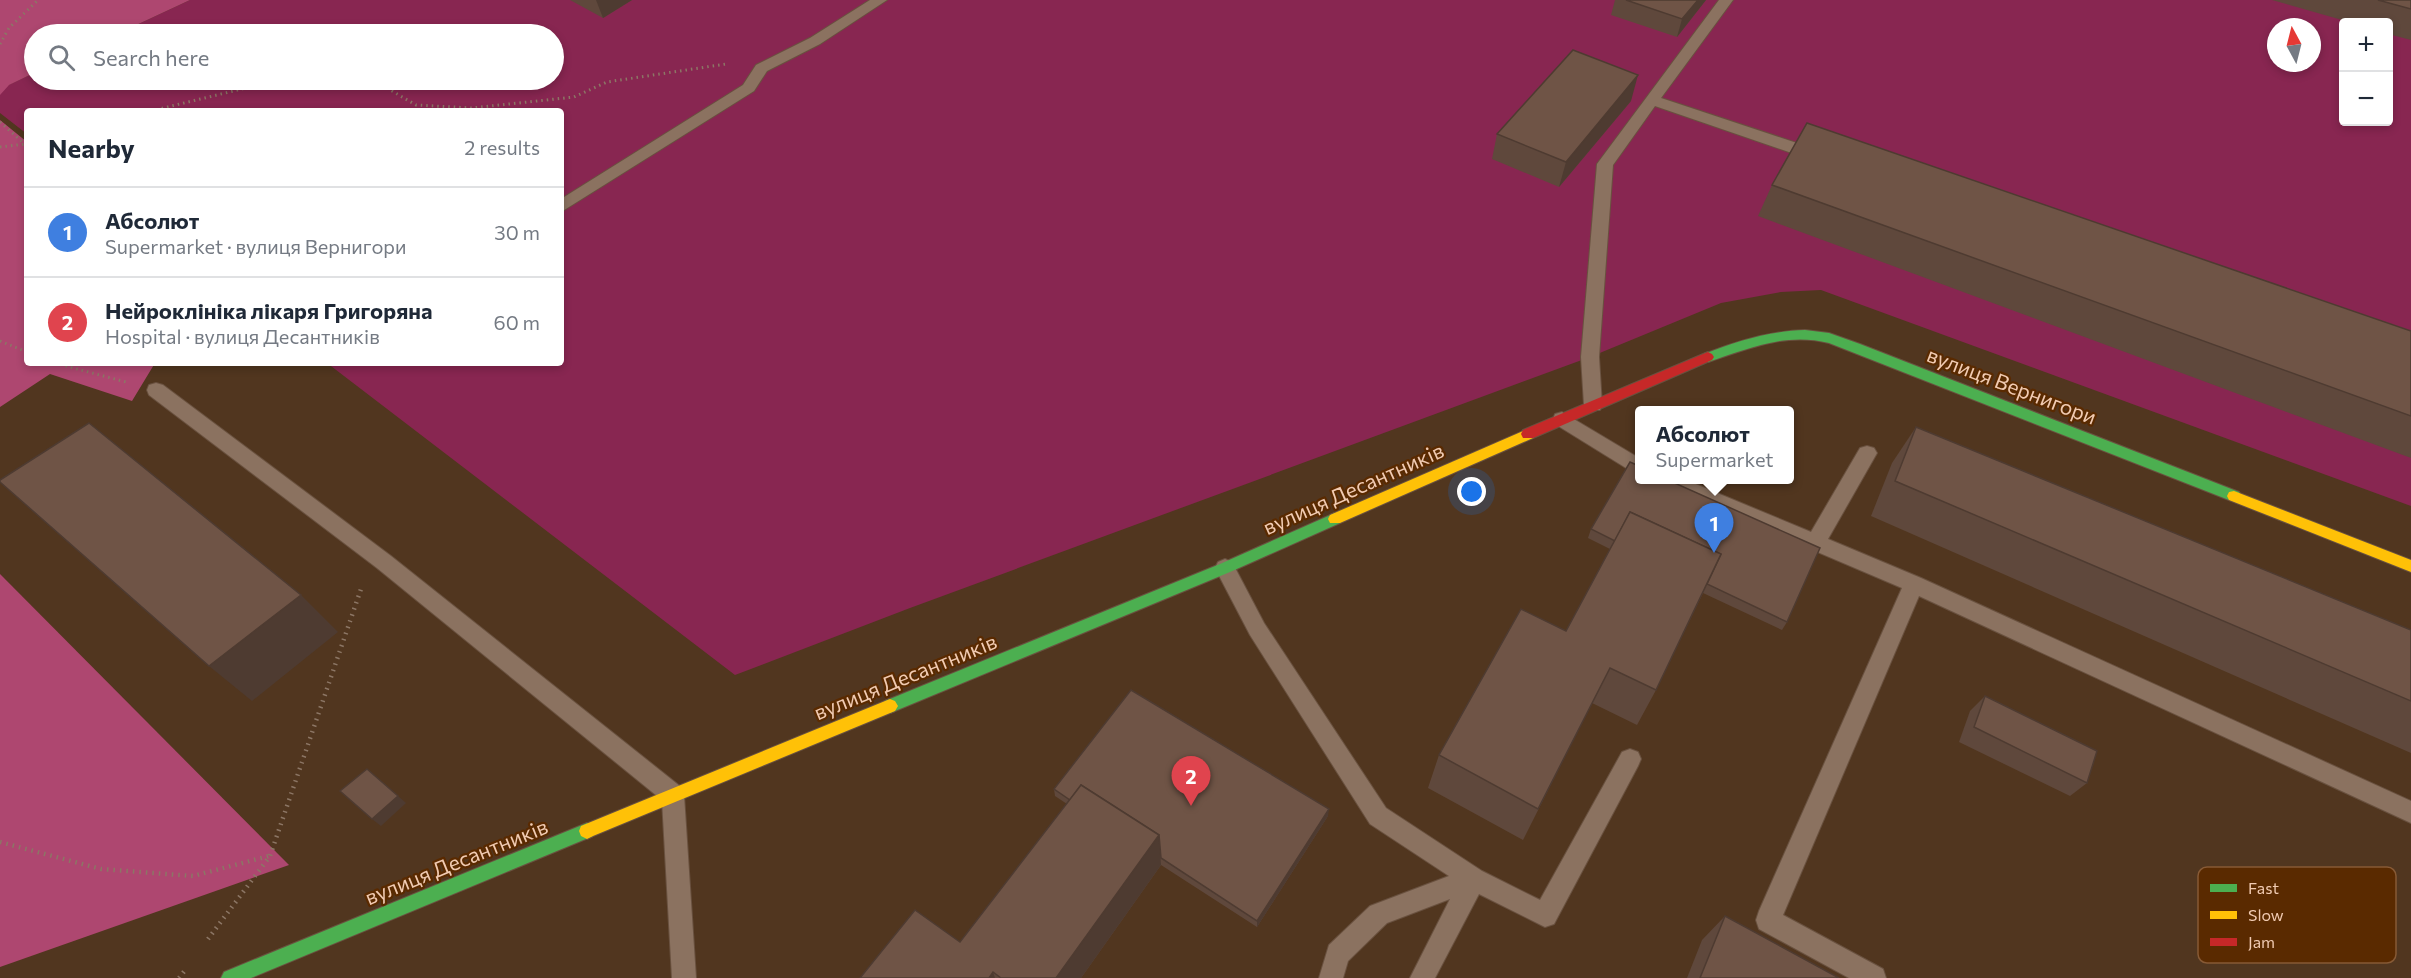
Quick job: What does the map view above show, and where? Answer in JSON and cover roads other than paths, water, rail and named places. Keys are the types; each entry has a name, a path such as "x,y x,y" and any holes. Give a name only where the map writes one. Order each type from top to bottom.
{"street":[{"name":"вулиця Вернигори","path":"1593,405 1734,346 1787,335 1819,336 1856,347 2133,454 2411,566"},
{"name":"вулиця Десантників","path":"230,978 1226,568 1593,405"}],"lane":[{"path":"564,205 749,88 761,68 815,42 880,0"},
{"path":"1593,405 1590,357 1605,164 1726,0"},
{"path":"1652,100 1832,160"},
{"path":"156,390 373,554 673,795 684,978"},
{"path":"1562,419 1635,465"},
{"path":"1815,543 1867,453"},
{"path":"1676,484 1914,584 2411,812"},
{"path":"1226,568 1257,629 1378,816 1474,879 1545,915 1630,759"},
{"path":"1874,978 1768,920 1914,584"},
{"path":"1331,978 1338,954 1379,914 1474,879"},
{"path":"1422,978 1474,879"}],"place":[{"name":"Абсолют","path":"1714,553"},
{"name":"Нейроклініка лікаря Григоряна","path":"1191,806"}]}
